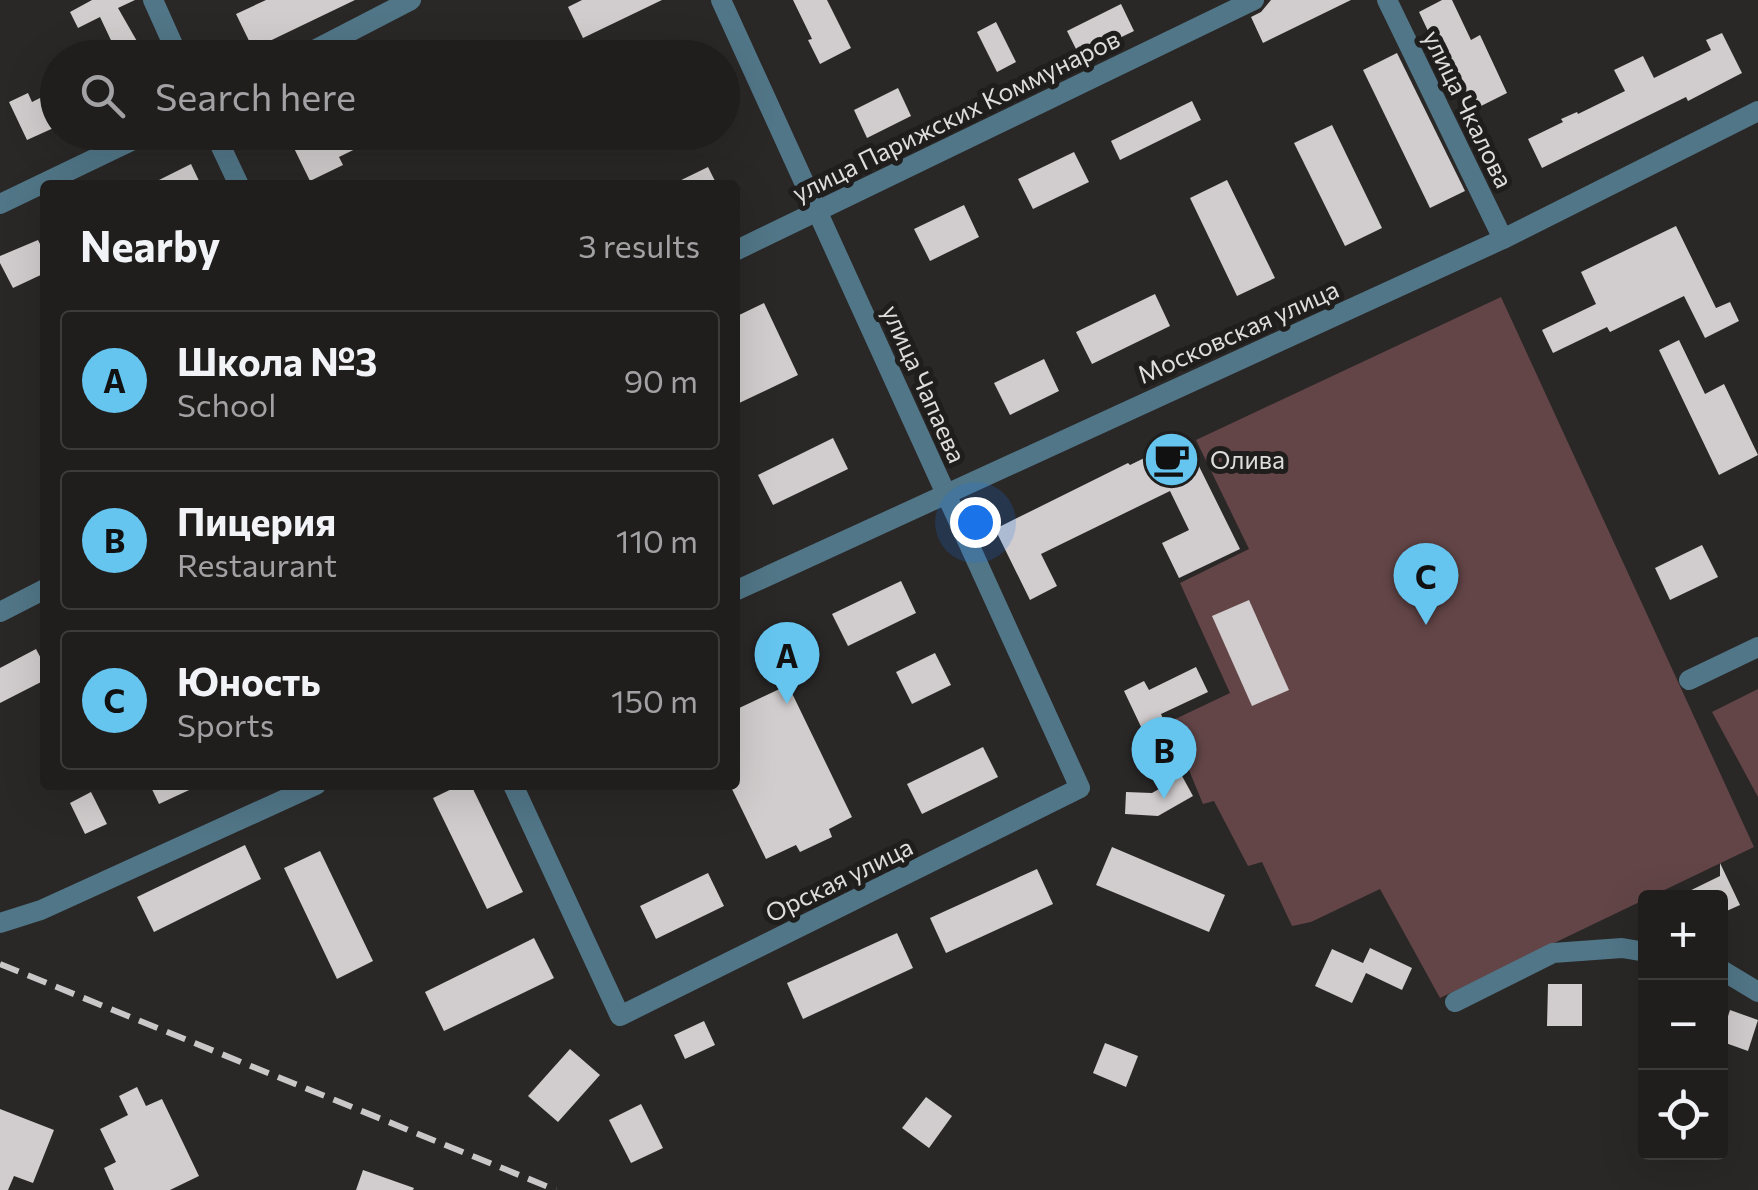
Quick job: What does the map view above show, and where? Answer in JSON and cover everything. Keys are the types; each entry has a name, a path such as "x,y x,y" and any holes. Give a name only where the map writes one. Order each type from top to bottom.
{"street":[{"path":"153,0 171,40"},
{"path":"334,40 411,0"},
{"name":"улица Чапаева","path":"721,0 739,40"},
{"name":"улица Парижских Коммунаров","path":"740,249 1254,0"},
{"name":"улица Чкалова","path":"1387,0 1503,239"},
{"name":"улица Чапаева","path":"740,41 1080,788"},
{"name":"Московская улица","path":"740,589 1503,239 1758,110"},
{"path":"50,180 112,150"},
{"path":"222,150 237,180"},
{"path":"0,204 40,185"},
{"path":"0,612 40,592"},
{"path":"1690,680 1758,647"},
{"name":"Орская улица","path":"515,790 620,1016 1080,788"},
{"path":"0,922 41,910 305,790"},
{"path":"1454,1002 1552,953 1622,948 1638,951"},
{"path":"1728,974 1758,992"}],"shaded area":[{"path":"1501,297 1754,847 1665,890 1638,890 1638,903 1440,998 1380,889 1311,922 1292,926 1262,862 1248,866 1214,801 1203,804 1169,722 1230,693 1180,583 1249,549 1196,440"},
{"path":"1758,689 1758,797 1712,712"}],"building":[{"path":"92,0 135,0 118,8 136,40 111,40 100,17 78,28 70,12"},
{"path":"266,0 355,0 272,40 249,40 236,14"},
{"path":"582,0 662,0 583,38 568,7"},
{"path":"793,0 827,0 851,48 820,64"},
{"path":"1271,0 1351,0 1263,43 1251,17"},
{"path":"1442,0 1452,0 1471,40 1480,35 1507,93 1467,113 1419,12"},
{"path":"1121,4 1134,31 1080,57 1067,31"},
{"path":"996,22 1016,62 997,72 977,32"},
{"path":"1722,33 1742,73 1542,168 1528,139 1563,122 1561,119 1625,91 1614,70 1643,56 1654,78 1711,50 1706,40"},
{"path":"1397,53 1465,191 1430,208 1363,70"},
{"path":"898,88 911,116 867,138 854,110"},
{"path":"28,93 32,102 40,98 40,134 27,140 9,102"},
{"path":"1192,101 1201,120 1120,160 1111,141"},
{"path":"1332,125 1382,228 1345,246 1294,143"},
{"path":"295,150 353,150 339,157 343,165 310,180"},
{"path":"1074,152 1089,182 1033,209 1018,179"},
{"path":"191,164 199,180 159,180"},
{"path":"708,167 714,180 681,180"},
{"path":"1497,170 1506,187 1496,192 1487,175"},
{"path":"1227,180 1275,278 1237,296 1190,198"},
{"path":"964,205 979,237 930,261 914,229"},
{"path":"1676,226 1716,308 1730,302 1739,321 1705,338 1684,296 1610,332 1607,327 1553,353 1542,330 1596,304 1581,272"},
{"path":"38,240 40,275 13,288 0,256"},
{"path":"1155,294 1170,326 1092,364 1076,332"},
{"path":"764,303 798,375 740,403 740,315"},
{"path":"1679,340 1705,394 1724,384 1758,455 1719,475 1659,350"},
{"path":"1044,359 1059,391 1010,415 994,383"},
{"path":"833,438 848,469 773,505 758,475"},
{"path":"1185,438 1240,549 1179,578 1162,543 1189,530 1170,491 1041,554 1057,586 1030,600 995,529"},
{"path":"1702,545 1718,577 1670,600 1655,568"},
{"path":"901,581 916,613 848,646 832,614"},
{"path":"1249,600 1289,690 1252,706 1212,616"},
{"path":"36,649 40,657 40,683 0,703 0,668"},
{"path":"935,653 951,685 912,704 896,672"},
{"path":"1196,667 1208,692 1161,714 1165,723 1144,733 1124,691 1144,681 1149,690"},
{"path":"788,685 852,817 829,829 832,837 800,852 796,845 766,859 732,790 740,790 740,708"},
{"path":"983,747 998,777 922,814 907,784"},
{"path":"1182,776 1193,796 1158,816 1125,814 1126,792 1152,793"},
{"path":"152,790 189,790 159,804"},
{"path":"450,790 473,790 523,892 487,909 433,798"},
{"path":"91,792 107,824 85,834 70,803"},
{"path":"245,845 261,879 154,932 137,897"},
{"path":"1112,847 1225,895 1209,932 1096,885"},
{"path":"320,851 373,961 337,979 284,868"},
{"path":"1720,863 1740,905 1728,910 1728,890 1691,890 1720,876"},
{"path":"1037,869 1053,904 946,953 930,918"},
{"path":"708,873 724,906 656,939 640,906"},
{"path":"897,933 913,968 803,1019 787,983"},
{"path":"534,938 554,978 444,1031 425,992"},
{"path":"1370,948 1412,968 1402,990 1366,973 1352,1003 1315,986 1332,949 1363,963"},
{"path":"1548,984 1582,984 1582,1026 1547,1026"},
{"path":"1730,1010 1758,1020 1748,1051 1728,1044"},
{"path":"704,1021 715,1045 685,1059 674,1035"},
{"path":"1105,1043 1138,1056 1126,1087 1093,1073"},
{"path":"570,1049 600,1075 558,1122 528,1096"},
{"path":"137,1087 146,1106 162,1099 199,1176 170,1190 114,1190 104,1168 116,1162 100,1129 128,1115 119,1096"},
{"path":"926,1097 952,1116 929,1148 902,1128"},
{"path":"641,1104 663,1148 631,1163 609,1120"},
{"path":"0,1109 54,1130 33,1183 14,1176 8,1190 0,1190"},
{"path":"363,1170 414,1188 356,1190"}],"railway":[{"path":"0,964 556,1190"}],"place":[{"name":"Олива","path":"1171,460"},
{"name":"Юность","path":"1426,625"},
{"name":"Школа №3","path":"787,704"},
{"name":"Пицерия","path":"1164,799"}]}
